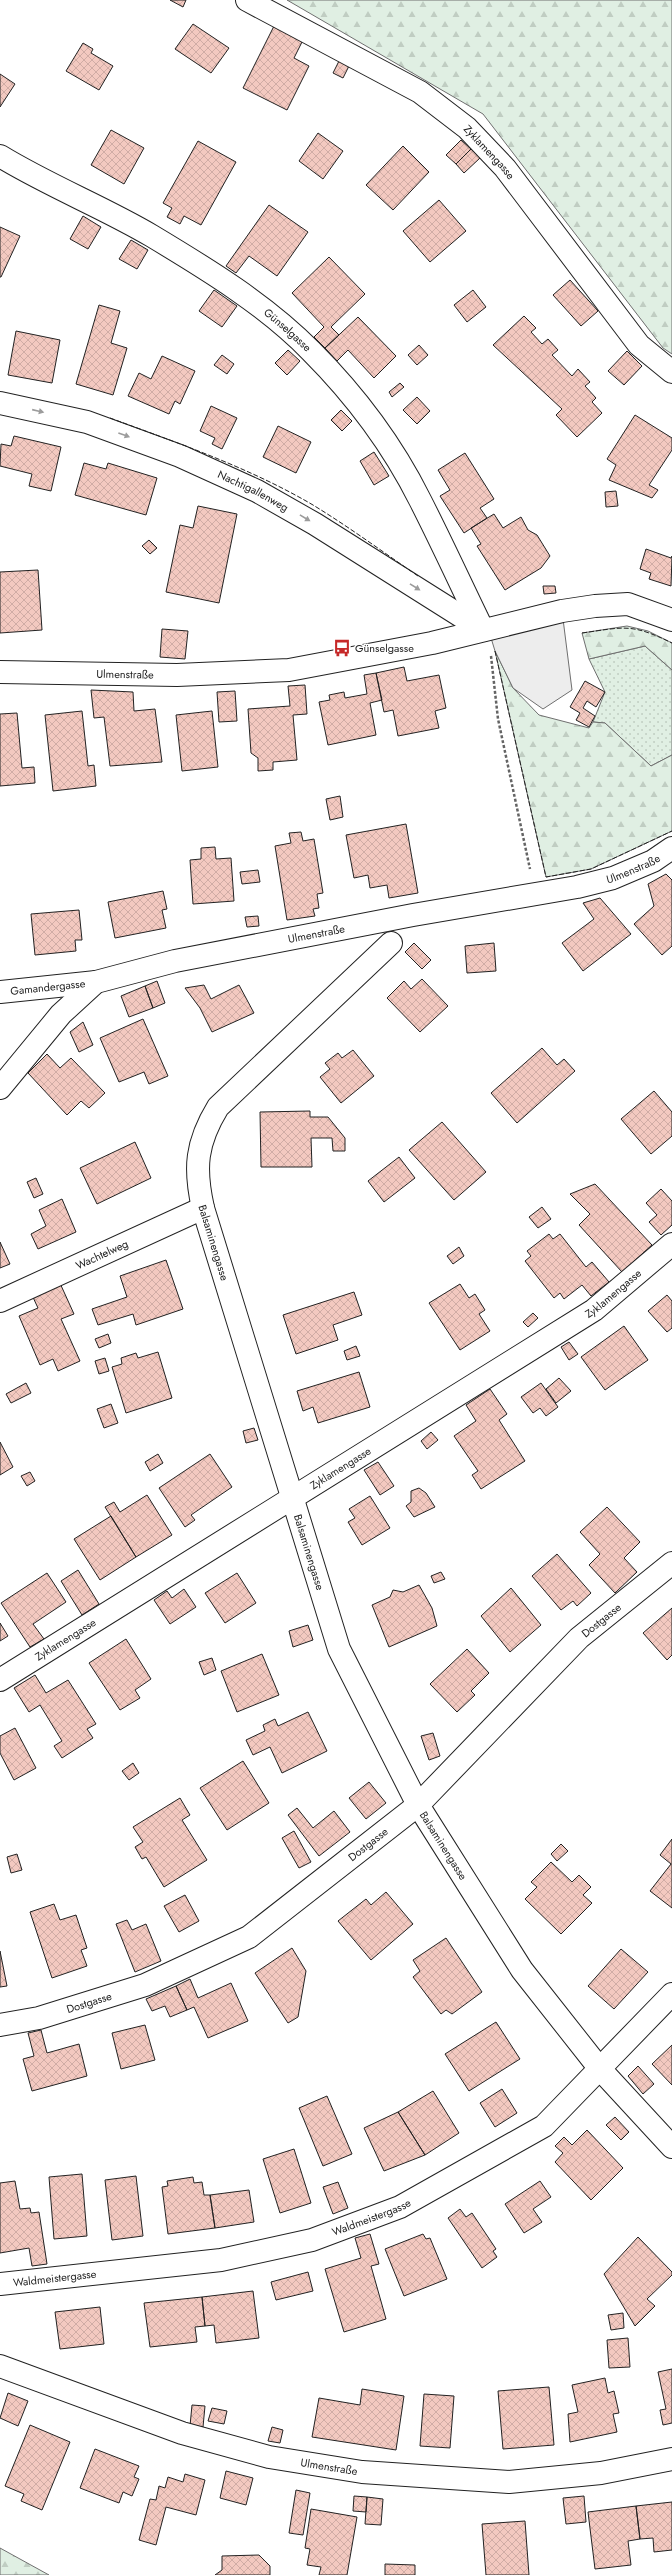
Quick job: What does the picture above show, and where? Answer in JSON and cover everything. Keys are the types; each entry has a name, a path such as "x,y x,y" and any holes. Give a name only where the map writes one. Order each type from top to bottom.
{"street":[{"name":"Zyklamengasse","path":"247,0 420,92 467,128 505,168 638,346 672,372"},
{"name":"Günselgasse","path":"0,156 150,235 205,269 264,310 310,350 352,396 388,447 420,499 486,629"},
{"name":"Nachtigallenweg","path":"0,403 87,422 180,456 257,491 315,524 486,629"},
{"name":"Ulmenstraße","path":"0,672 177,674 289,670 432,643 562,611 628,604 672,620"},
{"name":"Ulmenstraße","path":"0,1088 61,1014 96,982 183,959 413,915 577,887 613,878 653,861 672,848"},
{"name":"Balsaminengasse","path":"391,943 218,1108 202,1135 198,1156 198,1183 203,1208 339,1649 418,1805 522,1970 600,2069 672,2147"},
{"name":"Gamandergasse","path":"0,992 96,982"},
{"name":"Wachtelweg","path":"0,1301 203,1208"},
{"name":"Zyklamengasse","path":"0,1680 293,1500 594,1310 672,1244"},
{"name":"Dostgasse","path":"0,2024 39,2018 145,1985 249,1937 418,1805 579,1638 672,1563"},
{"name":"Waldmeistergasse","path":"0,2284 220,2260 312,2240 400,2207 544,2126 672,1994"},
{"name":"Ulmenstraße","path":"0,2366 182,2433 269,2457 362,2472 509,2482 601,2473 672,2459"}],"path":[{"path":"486,629 498,719 529,867"}],"green space":[{"path":"287,0 672,0 672,354 663,348 483,114"},
{"path":"627,626 648,631 672,643 672,670 645,646 589,659 582,633"},
{"path":"645,646 672,670 672,755 651,766 605,723 593,722 605,692 589,659"},
{"path":"495,651 513,688 539,715 589,728 593,722 605,723 651,766 672,755 672,831 591,869 546,877"},
{"path":"0,2548 49,2575 0,2575"}],"shaded area":[{"path":"562,611 572,690 543,709 513,688 495,651 488,628"}],"building":[{"path":"170,0 186,0 183,7"},
{"path":"193,24 229,48 211,73 175,49"},
{"path":"274,26 303,40 294,58 309,66 287,110 243,88"},
{"path":"83,43 93,49 91,53 113,66 99,90 66,71"},
{"path":"339,61 349,66 343,78 333,73"},
{"path":"0,74 15,84 0,107"},
{"path":"111,130 144,148 124,184 91,165"},
{"path":"318,133 343,151 323,179 299,161"},
{"path":"461,140 471,149 456,164 446,155"},
{"path":"198,141 236,162 201,225 184,216 180,224 167,217 172,208 163,203"},
{"path":"403,146 429,172 393,210 366,185"},
{"path":"471,149 480,158 464,173 456,164"},
{"path":"439,200 466,231 430,262 403,231"},
{"path":"269,205 308,232 277,276 249,256 236,273 226,266"},
{"path":"83,216 101,227 88,249 70,239"},
{"path":"0,227 20,236 1,277 0,277"},
{"path":"131,240 148,250 137,269 119,259"},
{"path":"329,257 365,294 331,327 339,335 325,348 314,337 324,327 292,293"},
{"path":"570,280 598,311 581,326 553,295"},
{"path":"214,290 237,306 222,327 199,311"},
{"path":"473,290 486,307 467,322 454,305"},
{"path":"99,305 120,311 111,343 127,348 113,395 76,384"},
{"path":"524,316 536,328 531,332 542,344 548,339 558,350 552,355 572,376 578,369 590,382 585,386 596,398 592,402 602,413 577,437 556,415 562,409 493,345"},
{"path":"358,317 396,356 374,378 348,350 337,361 325,348"},
{"path":"16,331 60,340 52,383 8,375"},
{"path":"419,345 428,355 417,365 408,355"},
{"path":"288,350 300,361 287,375 275,363"},
{"path":"627,351 642,366 624,385 608,371"},
{"path":"222,355 234,364 227,374 214,365"},
{"path":"162,356 195,371 180,404 175,401 169,414 128,396 139,373 151,379"},
{"path":"400,383 404,387 392,397 389,392"},
{"path":"417,397 430,411 417,424 403,410"},
{"path":"211,406 237,418 222,449 212,444 215,438 200,431"},
{"path":"341,410 352,421 342,431 331,420"},
{"path":"635,415 672,438 672,450 649,485 658,490 652,498 609,480 616,465 607,459"},
{"path":"278,426 311,442 296,473 263,457"},
{"path":"14,436 61,447 51,491 29,486 32,474 0,466 1,444 11,446"},
{"path":"374,452 389,476 374,485 360,461"},
{"path":"465,453 494,499 480,508 487,518 464,533 440,496 450,490 438,470"},
{"path":"84,463 106,469 108,463 157,478 146,515 75,495"},
{"path":"616,491 618,506 606,507 605,492"},
{"path":"198,506 237,514 219,603 166,592 180,525 193,528"},
{"path":"494,514 503,528 521,517 528,530 537,535 550,556 541,568 505,590 477,546 481,544 471,528"},
{"path":"149,540 157,548 150,554 142,546"},
{"path":"646,549 671,558 672,556 671,586 649,579 651,573 640,569"},
{"path":"38,570 42,630 0,633 0,572"},
{"path":"543,586 555,586 556,593 544,594"},
{"path":"162,629 188,631 185,659 160,657"},
{"path":"404,667 407,681 439,675 446,708 435,711 439,728 398,736 393,710 384,712 376,673"},
{"path":"376,673 382,700 370,703 376,735 328,745 319,702 330,700 329,695 344,692 345,698 367,694 364,675"},
{"path":"585,681 605,692 596,707 587,701 583,708 595,716 589,727 576,720 580,713 570,707"},
{"path":"305,685 307,714 293,715 297,760 273,762 273,770 258,771 258,758 251,753 248,709 290,706 288,686"},
{"path":"91,690 133,692 134,711 155,709 162,762 110,766 104,717 94,718"},
{"path":"235,691 237,721 219,722 217,692"},
{"path":"82,711 88,766 94,765 96,786 53,791 45,715"},
{"path":"212,711 218,767 182,771 176,715"},
{"path":"17,713 22,768 34,767 35,783 0,786 0,714"},
{"path":"340,796 343,817 330,820 326,799"},
{"path":"406,824 418,893 389,898 387,885 370,888 368,875 354,878 346,835"},
{"path":"301,832 303,841 314,839 323,893 317,894 319,908 313,909 315,916 287,920 275,846 291,843 289,833"},
{"path":"215,847 216,859 231,858 234,901 193,904 190,860 201,859 201,848"},
{"path":"258,870 260,882 242,884 240,872"},
{"path":"666,874 672,880 672,946 662,955 634,924 654,906 648,884"},
{"path":"163,891 167,909 162,910 166,928 115,938 108,902"},
{"path":"600,898 631,934 583,971 562,943 594,919 583,903"},
{"path":"79,910 82,940 75,940 76,951 35,955 31,914"},
{"path":"258,916 259,926 247,927 245,917"},
{"path":"414,943 431,960 422,969 405,952"},
{"path":"494,943 496,971 467,973 465,946"},
{"path":"422,979 448,1006 420,1032 387,998 404,981 411,989"},
{"path":"157,981 165,1003 153,1008 145,986"},
{"path":"204,985 211,999 239,985 254,1013 212,1032 200,1008 185,988"},
{"path":"145,986 153,1008 129,1017 121,996"},
{"path":"143,1019 168,1076 149,1084 144,1072 119,1082 100,1038"},
{"path":"83,1022 93,1045 79,1052 70,1032"},
{"path":"542,1048 557,1065 564,1059 575,1071 517,1123 491,1093"},
{"path":"353,1050 374,1076 341,1103 320,1077 330,1069 325,1063 338,1053 342,1058"},
{"path":"47,1054 60,1068 71,1058 105,1093 89,1108 81,1101 67,1115 28,1073"},
{"path":"654,1091 672,1112 672,1136 651,1154 621,1119"},
{"path":"310,1111 310,1117 328,1117 345,1138 345,1151 333,1151 332,1138 311,1138 312,1167 261,1167 260,1112"},
{"path":"442,1122 486,1172 454,1200 409,1150"},
{"path":"135,1142 151,1178 97,1204 80,1168"},
{"path":"399,1157 415,1178 384,1202 368,1181"},
{"path":"36,1178 43,1194 34,1198 27,1182"},
{"path":"595,1184 652,1245 622,1272 579,1225 590,1214 570,1194"},
{"path":"661,1189 672,1201 672,1225 661,1235 649,1222 657,1215 646,1203"},
{"path":"62,1199 76,1232 38,1249 31,1234 46,1226 39,1210"},
{"path":"542,1207 551,1219 538,1228 529,1217"},
{"path":"549,1234 553,1239 560,1234 586,1267 592,1262 609,1282 591,1296 582,1285 564,1299 560,1293 554,1298 525,1261 531,1256 527,1251"},
{"path":"0,1242 10,1264 0,1268"},
{"path":"459,1247 464,1256 453,1264 447,1256"},
{"path":"166,1260 183,1309 136,1325 133,1314 98,1325 92,1309 127,1297 120,1276"},
{"path":"59,1281 74,1314 61,1319 80,1361 58,1371 53,1359 40,1365 19,1316 38,1308 31,1293"},
{"path":"460,1284 469,1298 475,1294 485,1310 479,1314 490,1331 460,1350 429,1303"},
{"path":"354,1292 362,1315 333,1325 338,1340 296,1354 283,1315"},
{"path":"667,1295 672,1301 672,1328 667,1332 648,1311"},
{"path":"533,1313 538,1318 528,1327 523,1322"},
{"path":"624,1326 648,1360 605,1390 581,1357"},
{"path":"108,1334 111,1343 99,1348 95,1339"},
{"path":"569,1342 578,1354 569,1360 561,1347"},
{"path":"356,1346 360,1356 347,1360 344,1351"},
{"path":"158,1352 172,1398 126,1413 112,1367 122,1364 121,1358 136,1353 138,1358"},
{"path":"105,1358 109,1371 99,1374 95,1361"},
{"path":"359,1372 370,1407 318,1423 313,1407 303,1411 297,1391"},
{"path":"559,1378 571,1391 556,1403 546,1389"},
{"path":"26,1383 31,1393 11,1403 6,1394"},
{"path":"541,1383 558,1407 546,1416 540,1408 533,1413 521,1397"},
{"path":"490,1389 507,1414 499,1420 525,1461 481,1489 472,1475 478,1471 454,1436 476,1421 466,1405"},
{"path":"111,1404 118,1423 104,1428 97,1409"},
{"path":"254,1428 258,1440 246,1443 243,1431"},
{"path":"431,1432 438,1440 427,1449 421,1441"},
{"path":"0,1442 13,1467 0,1475"},
{"path":"158,1454 163,1463 150,1471 145,1462"},
{"path":"210,1454 232,1487 191,1515 195,1520 185,1527 159,1488"},
{"path":"378,1462 394,1486 380,1495 364,1470"},
{"path":"30,1472 35,1481 27,1486 21,1476"},
{"path":"419,1488 426,1493 435,1507 414,1517 406,1506 411,1502 411,1491"},
{"path":"147,1495 172,1535 136,1557 105,1507 114,1502 120,1512"},
{"path":"370,1496 390,1528 362,1545 348,1522 355,1518 349,1509"},
{"path":"607,1507 640,1542 624,1558 637,1572 615,1593 589,1565 600,1554 580,1532"},
{"path":"111,1516 136,1557 100,1580 74,1539"},
{"path":"557,1554 591,1593 577,1606 573,1601 561,1610 532,1576"},
{"path":"78,1570 99,1604 82,1615 61,1581"},
{"path":"441,1572 445,1579 434,1583 431,1576"},
{"path":"47,1573 66,1602 33,1624 44,1639 30,1647 1,1603"},
{"path":"237,1573 256,1603 225,1623 205,1593"},
{"path":"419,1585 432,1608 437,1626 389,1647 372,1605 390,1597 393,1590 403,1592"},
{"path":"511,1588 541,1625 510,1652 481,1616"},
{"path":"184,1589 196,1607 170,1624 154,1600 167,1591 172,1598"},
{"path":"672,1608 672,1655 667,1660 643,1633"},
{"path":"0,1623 8,1636 0,1641"},
{"path":"308,1625 313,1640 293,1647 289,1631"},
{"path":"126,1639 151,1679 135,1690 140,1698 120,1710 89,1663"},
{"path":"467,1649 489,1673 471,1691 475,1695 457,1712 430,1684"},
{"path":"262,1654 279,1695 237,1712 221,1671"},
{"path":"212,1658 216,1670 204,1675 199,1662"},
{"path":"35,1675 46,1693 68,1680 96,1724 87,1729 93,1738 62,1758 54,1746 62,1741 40,1705 29,1712 14,1688"},
{"path":"308,1712 327,1751 282,1773 270,1747 253,1755 246,1740 265,1731 263,1725 275,1719 278,1726"},
{"path":"15,1728 36,1768 14,1780 0,1753 0,1736"},
{"path":"433,1733 440,1756 429,1760 421,1736"},
{"path":"243,1761 269,1803 227,1830 200,1788"},
{"path":"133,1763 139,1773 129,1780 122,1771"},
{"path":"369,1782 386,1803 366,1819 349,1798"},
{"path":"180,1798 190,1815 182,1820 207,1860 164,1887 146,1857 142,1859 135,1847 143,1842 133,1827"},
{"path":"297,1808 313,1828 334,1811 350,1832 319,1856 288,1815"},
{"path":"294,1831 311,1862 299,1868 282,1838"},
{"path":"672,1839 672,1908 650,1891 671,1864 660,1855"},
{"path":"561,1844 568,1851 557,1861 551,1854"},
{"path":"17,1854 22,1870 11,1873 7,1857"},
{"path":"551,1862 572,1882 579,1875 591,1887 583,1895 592,1903 561,1934 525,1899 537,1887 531,1882"},
{"path":"386,1892 413,1924 371,1960 338,1921 366,1899 371,1905"},
{"path":"185,1895 199,1921 179,1932 164,1906"},
{"path":"54,1904 60,1920 76,1915 87,1948 81,1950 87,1966 52,1978 30,1912"},
{"path":"127,1920 132,1930 146,1924 161,1961 135,1972 116,1924"},
{"path":"446,1938 482,1992 452,2014 446,2010 441,2014 413,1977 420,1971 413,1960"},
{"path":"292,1948 306,1971 298,2017 288,2023 255,1973"},
{"path":"621,1949 648,1972 614,2009 588,1986"},
{"path":"0,1951 7,1986 0,1987"},
{"path":"190,1979 198,1998 231,1983 248,2021 208,2038 194,2007 187,2010 176,1986"},
{"path":"176,1986 187,2010 170,2017 165,2006 152,2011 146,1999"},
{"path":"496,2022 520,2059 469,2091 445,2054"},
{"path":"145,2025 155,2060 121,2069 112,2033"},
{"path":"41,2030 47,2053 79,2044 87,2076 32,2091 23,2059 34,2056 28,2033"},
{"path":"672,2045 672,2085 652,2064"},
{"path":"638,2066 654,2084 643,2094 628,2076"},
{"path":"502,2089 517,2113 495,2127 480,2103"},
{"path":"433,2091 459,2133 425,2155 398,2112"},
{"path":"327,2096 352,2154 323,2166 299,2108"},
{"path":"398,2112 425,2155 384,2171 364,2128"},
{"path":"615,2117 629,2132 621,2140 606,2125"},
{"path":"587,2130 623,2168 591,2200 555,2162 563,2153 555,2146 564,2137 572,2145"},
{"path":"294,2149 311,2203 280,2213 263,2159"},
{"path":"82,2174 87,2236 54,2239 49,2177"},
{"path":"136,2176 143,2236 112,2240 105,2180"},
{"path":"193,2177 194,2183 202,2182 204,2195 210,2195 215,2228 168,2234 162,2187 168,2186 167,2181"},
{"path":"15,2181 20,2209 30,2208 31,2213 39,2212 47,2264 32,2266 29,2248 0,2253 0,2183"},
{"path":"540,2181 551,2197 533,2209 542,2222 524,2233 505,2204"},
{"path":"338,2182 348,2208 333,2214 323,2187"},
{"path":"249,2190 254,2222 215,2228 210,2195"},
{"path":"460,2209 466,2217 472,2213 496,2249 493,2251 497,2257 482,2268 448,2218"},
{"path":"370,2234 379,2264 371,2266 386,2319 344,2332 325,2269 361,2258 355,2238"},
{"path":"423,2234 426,2239 430,2238 447,2279 404,2296 385,2249"},
{"path":"638,2237 672,2272 672,2275 647,2299 655,2306 635,2326 604,2274"},
{"path":"308,2272 313,2291 276,2300 271,2282"},
{"path":"253,2291 259,2338 216,2343 214,2325 205,2326 202,2297"},
{"path":"202,2297 205,2326 195,2327 197,2342 150,2347 144,2303"},
{"path":"100,2307 104,2344 60,2349 55,2312"},
{"path":"623,2313 624,2328 611,2330 608,2315"},
{"path":"628,2338 630,2367 609,2368 607,2340"},
{"path":"672,2369 672,2423 663,2425 660,2410 666,2409 658,2372"},
{"path":"605,2378 608,2393 614,2391 619,2413 613,2414 617,2432 570,2442 568,2414 578,2412 572,2385"},
{"path":"549,2387 554,2445 503,2449 498,2391"},
{"path":"362,2389 404,2396 396,2450 312,2437 319,2398 360,2405"},
{"path":"8,2393 28,2401 18,2426 0,2418"},
{"path":"424,2394 454,2396 450,2448 420,2446"},
{"path":"192,2405 205,2406 203,2427 190,2426"},
{"path":"212,2408 227,2411 224,2424 208,2421"},
{"path":"30,2425 70,2442 42,2510 21,2501 24,2494 5,2486"},
{"path":"272,2427 283,2430 280,2443 268,2441"},
{"path":"95,2449 139,2466 134,2477 139,2479 132,2496 123,2492 119,2503 80,2488"},
{"path":"226,2471 253,2478 246,2505 220,2498"},
{"path":"185,2474 205,2480 196,2515 166,2507 156,2545 139,2540 150,2499 156,2500 159,2486 165,2488 168,2477 183,2482"},
{"path":"296,2490 310,2493 303,2535 289,2533"},
{"path":"354,2496 367,2497 366,2512 353,2511"},
{"path":"584,2496 586,2522 566,2524 563,2498"},
{"path":"367,2497 383,2499 381,2525 365,2524"},
{"path":"672,2502 672,2550 654,2552 653,2538 640,2539 636,2506"},
{"path":"636,2506 640,2539 628,2541 631,2565 595,2569 588,2512"},
{"path":"311,2509 357,2517 347,2575 319,2575 321,2567 307,2565 310,2549 305,2548"},
{"path":"525,2521 529,2575 486,2575 482,2524"},
{"path":"259,2555 270,2566 270,2575 215,2575 222,2570 222,2556"},
{"path":"385,2564 415,2565 415,2575 385,2575"}],"fence":[{"path":"110,418 213,457 264,479 313,505 340,522 418,576"},
{"path":"582,633 628,628 647,632 672,643"},
{"path":"495,651 546,877 591,869 672,831"}],"place":[{"name":"Günselgasse","path":"342,648"}]}
